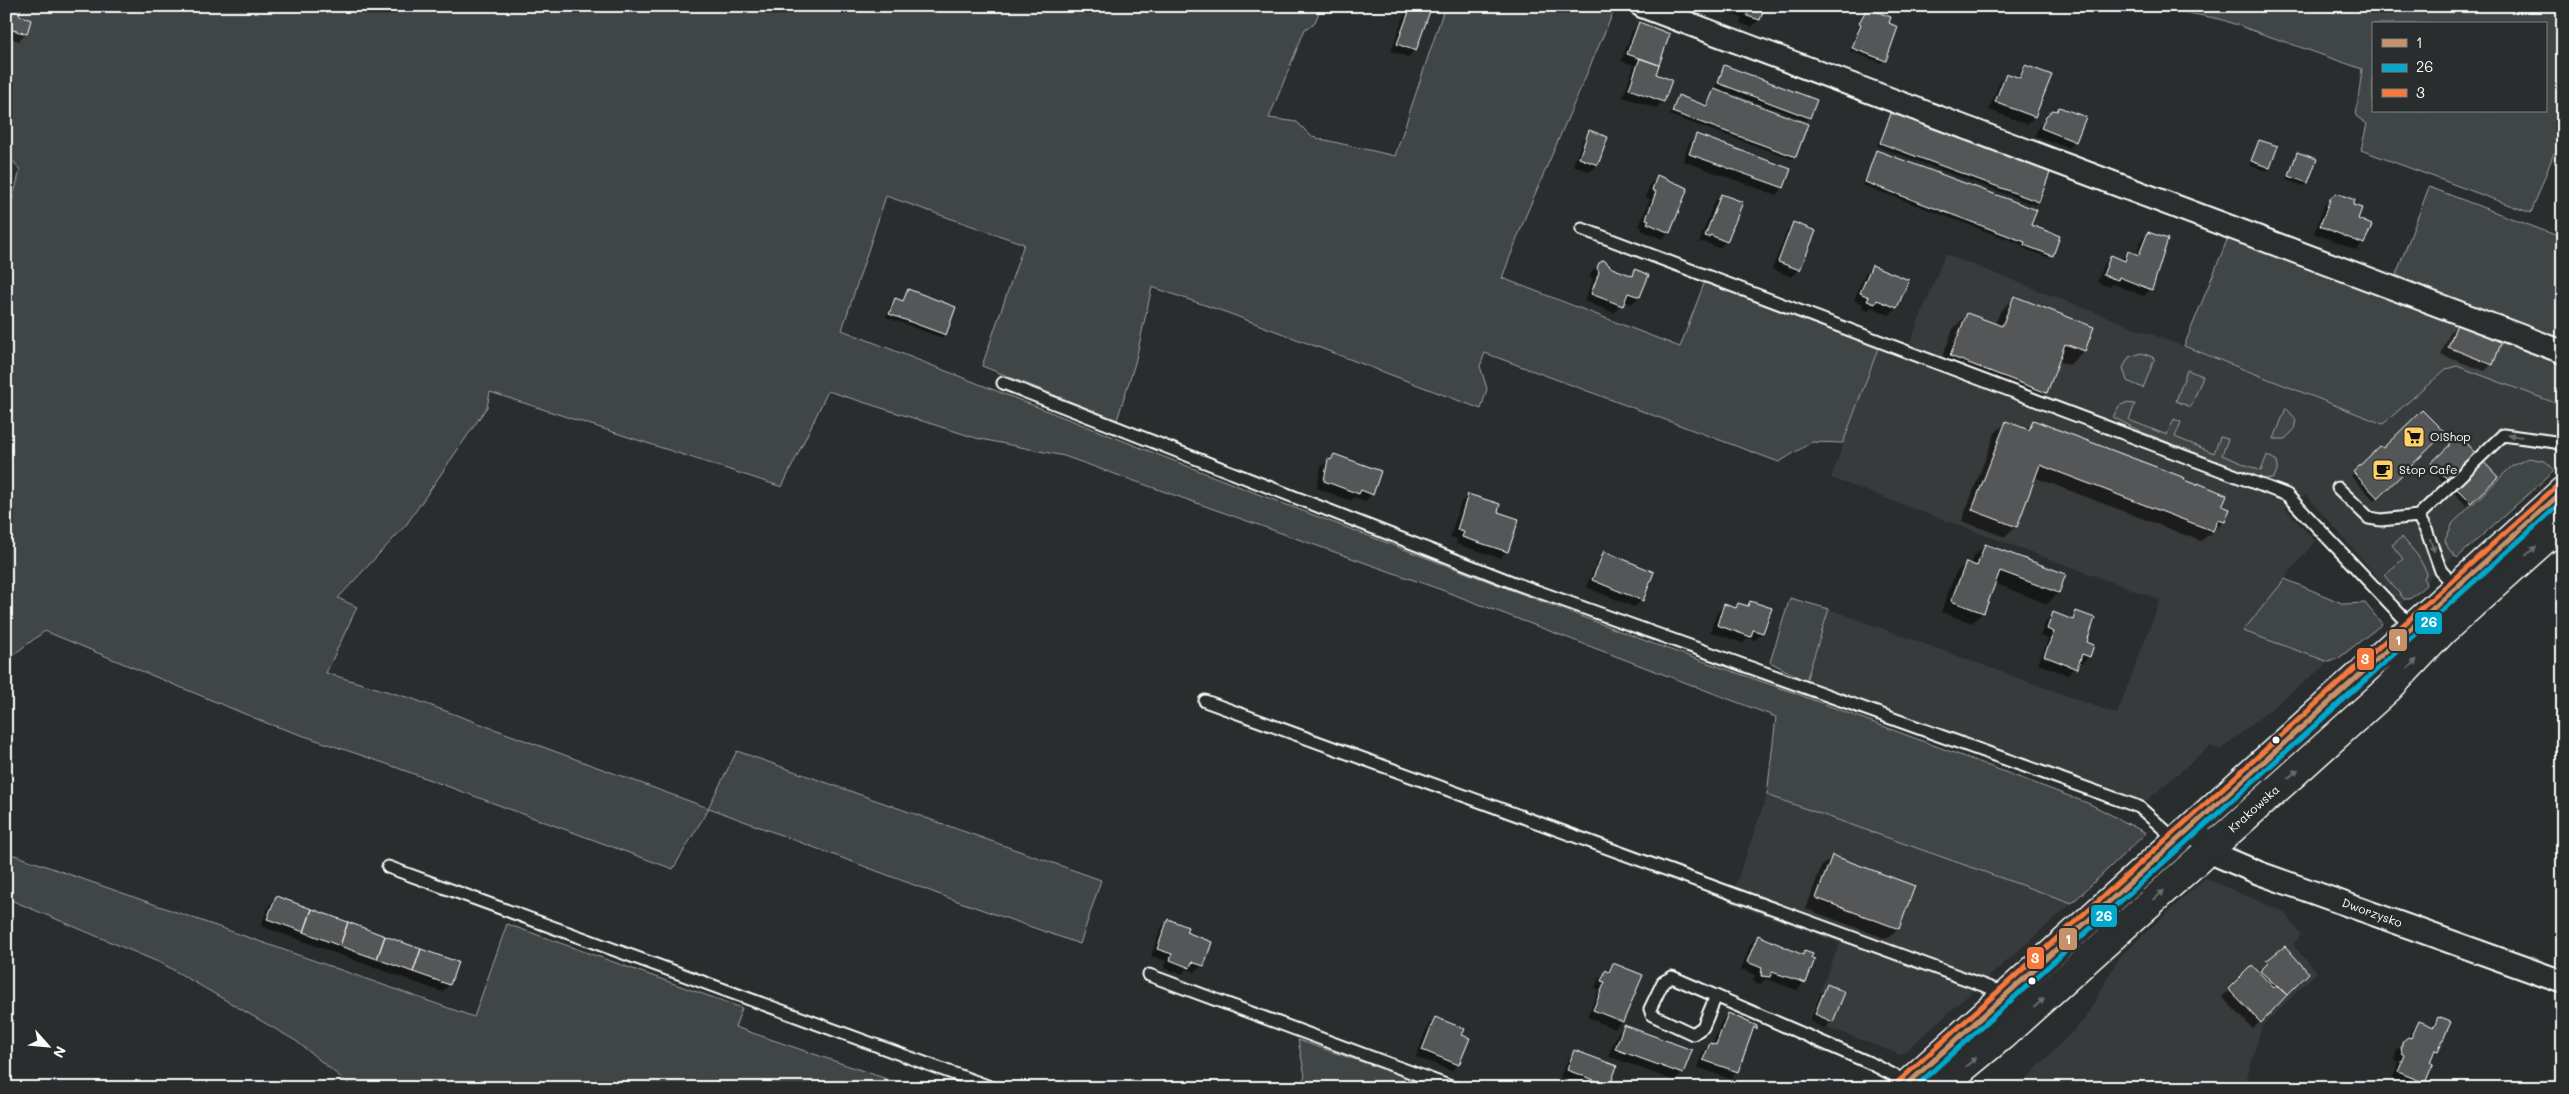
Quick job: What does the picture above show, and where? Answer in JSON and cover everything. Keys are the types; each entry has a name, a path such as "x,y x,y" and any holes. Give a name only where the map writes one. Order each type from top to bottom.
{"main road":[{"path":"1906,1085 2563,491"},
{"name":"Krakowska","path":"1939,1088 2002,1036 2388,689 2443,631 2563,523"}],"street":[{"path":"1642,6 2563,352"},
{"name":"Dworzysko","path":"2184,834 2211,848 2219,856 2259,873 2563,982"}],"lane":[{"path":"1582,230 2287,495 2412,627"},
{"path":"1003,383 1517,584 2139,807 2184,834"},
{"path":"2338,488 2369,518 2381,520 2418,516 2504,435 2554,442 2563,446"},
{"path":"2418,516 2428,532 2440,571 2456,587 2504,575"},
{"path":"1206,701 2007,994"},
{"path":"388,867 993,1088"},
{"path":"1149,975 1454,1088"},
{"path":"1716,996 1702,1027 1693,1034 1652,1015 1650,1009 1662,982 1672,976 1872,1064 1906,1085"}],"shaded area":[{"path":"6,6 1322,6 1314,24 1305,29 1269,118 1297,122 1312,137 1395,156 1445,6 1616,6 1526,215 1502,278 1680,347 1705,281 1879,346 1843,443 1812,442 1779,462 1485,353 1480,366 1487,389 1481,409 1228,313 1152,287 1135,363 1117,420 982,366 1024,244 886,196 842,330 1258,494 1662,647 1792,692 2090,804 2146,833 2072,903 1767,795 1776,717 1439,589 1064,456 976,438 828,391 782,487 490,392 487,407 406,525 338,598 357,607 326,673 413,699 708,808 737,751 1101,880 1080,944 946,897 709,808 673,869 384,763 269,724 45,631 6,660 6,227 20,170 6,151"},
{"path":"2151,6 2563,6 2563,156 2554,153 2531,213 2361,150 2367,124 2356,116 2362,69 2220,19"},
{"path":"2429,187 2563,238 2563,342 2396,275"},
{"path":"2230,233 2563,361 2563,406 2457,366 2446,369 2383,424 2184,346"},
{"path":"1945,254 2383,424 2446,369 2457,366 2563,406 2563,457 2401,604 2306,495 2285,508 2315,541 2243,631 2329,662 2220,750 2210,746 2143,804 1806,681 1829,609 2117,714 2160,600 1831,478 1879,346 1905,356"},
{"path":"2142,353 2155,358 2143,388 2127,381 2123,368 2129,357"},
{"path":"2187,370 2203,376 2191,407 2176,401"},
{"path":"2125,403 2135,404 2129,420 2167,435 2174,419 2181,422 2175,437 2214,453 2220,437 2228,439 2222,455 2261,471 2267,455 2277,461 2278,468 2274,478 2263,479 2142,432 2113,417 2119,406"},
{"path":"2286,408 2296,419 2294,430 2285,439 2274,439"},
{"path":"2528,458 2545,461 2555,470 2457,558 2448,548 2445,540 2453,523 2511,467"},
{"path":"2402,537 2418,556 2427,573 2424,578 2426,585 2410,599 2404,599 2384,575 2403,559 2392,545"},
{"path":"2285,579 2344,604 2365,603 2382,624 2339,658 2329,662 2243,631"},
{"path":"1790,598 1829,609 1806,681 1770,662"},
{"path":"1767,795 2072,903 1901,1055 1808,1020 1840,943 1729,903"},
{"path":"6,852 474,1017 507,924 742,1008 735,1027 913,1088 354,1088 296,1041 163,964 6,898"},
{"path":"2205,878 2284,912 2301,935 2293,945 2317,972 2262,1026 2244,1088 2017,1088 2085,1019 2119,957"},
{"path":"1298,1040 1438,1088 1298,1088 1305,1076"}],"building":[{"path":"6,6 21,6 19,15 31,20 27,34 6,28"},
{"path":"1411,6 1430,11 1416,51 1397,44"},
{"path":"1737,6 1765,6 1760,20 1747,16 1748,10"},
{"path":"1867,8 1891,17 1889,23 1898,27 1886,61 1852,48 1861,24 1859,23"},
{"path":"1639,22 1670,34 1659,65 1627,54"},
{"path":"1640,58 1659,65 1656,74 1672,80 1664,102 1629,89"},
{"path":"1724,65 1817,100 1810,118 1718,83"},
{"path":"2025,65 2052,75 2035,117 1995,102 2006,73 2020,78"},
{"path":"1714,89 1808,124 1796,157 1672,112 1678,95 1707,106"},
{"path":"2059,107 2086,117 2076,142 2041,128 2046,116 2053,110 2057,111"},
{"path":"1892,111 2051,170 2039,202 1880,143"},
{"path":"1589,130 1608,137 1598,165 1579,158"},
{"path":"1696,134 1791,169 1784,188 1689,154"},
{"path":"2259,140 2278,146 2270,168 2251,161"},
{"path":"1876,150 2037,210 2031,225 2060,236 2053,256 2024,245 2025,242 1865,182"},
{"path":"2297,152 2317,159 2308,183 2289,176"},
{"path":"1657,175 1688,188 1670,233 1647,223 1649,220 1646,219 1656,192 1652,190"},
{"path":"2336,193 2355,200 2353,205 2362,208 2358,219 2372,225 2364,244 2320,226 2331,197"},
{"path":"1721,194 1743,202 1727,242 1710,235 1709,237 1705,236"},
{"path":"1793,222 1816,231 1800,270 1778,262"},
{"path":"2148,232 2168,239 2152,290 2119,277 2118,280 2103,275 2111,255 2125,261 2128,251 2139,255"},
{"path":"1604,260 1612,268 1633,276 1635,269 1649,275 1640,297 1628,293 1623,306 1591,294 1599,272 1597,268 1599,263"},
{"path":"1872,265 1909,280 1897,308 1877,300 1875,304 1867,301 1869,297 1860,293"},
{"path":"908,289 956,307 946,335 889,314 895,298 903,301"},
{"path":"2014,296 2094,327 2085,351 2065,344 2047,393 1950,356 1967,313 2002,326"},
{"path":"2457,324 2502,341 2493,365 2448,347"},
{"path":"2422,410 2445,433 2378,498 2353,472 2380,446 2383,448"},
{"path":"2033,420 2185,478 2184,480 2197,485 2198,483 2227,495 2222,506 2230,509 2225,522 2218,520 2213,531 2040,465 2017,527 1972,510 2006,421 2029,430"},
{"path":"2459,436 2498,477 2471,503 2431,463"},
{"path":"1334,454 1381,471 1373,495 1361,490 1359,494 1324,481 1328,459 1331,460"},
{"path":"1468,494 1500,504 1498,512 1519,519 1508,552 1462,537 1464,532 1457,530"},
{"path":"1985,544 2066,574 2059,593 2000,571 1984,613 1951,601 1966,562 1977,566"},
{"path":"1604,551 1654,572 1643,601 1592,580"},
{"path":"1750,601 1772,608 1763,633 1753,630 1751,637 1717,625 1724,604 1736,608 1738,603 1748,606"},
{"path":"2076,611 2095,618 2087,642 2094,645 2090,657 2082,654 2077,669 2044,656 2054,632 2047,629 2053,612 2073,620"},
{"path":"1832,855 1915,886 1899,929 1816,898"},
{"path":"276,896 312,909 304,932 267,919"},
{"path":"312,909 348,922 340,946 304,932"},
{"path":"1168,919 1188,927 1186,932 1212,942 1204,966 1192,962 1190,968 1170,960 1172,954 1157,949"},
{"path":"348,922 385,936 377,959 340,946"},
{"path":"1758,935 1803,955 1804,951 1813,954 1811,958 1815,959 1806,983 1772,972 1770,977 1761,976 1762,968 1747,962"},
{"path":"385,936 421,949 413,972 377,959"},
{"path":"2285,946 2309,973 2287,995 2260,971 2268,963 2266,961"},
{"path":"421,949 458,962 450,985 413,972"},
{"path":"1613,963 1643,975 1623,1022 1593,1010 1605,982 1601,981 1606,970 1609,972"},
{"path":"2252,965 2274,988 2277,985 2287,995 2261,1023 2228,989"},
{"path":"1827,984 1845,992 1833,1022 1815,1014"},
{"path":"1728,1013 1757,1026 1757,1029 1754,1027 1738,1072 1703,1060 1710,1043 1716,1045"},
{"path":"1435,1017 1465,1029 1462,1035 1470,1038 1459,1065 1422,1050"},
{"path":"2438,1017 2451,1022 2438,1051 2435,1050 2430,1062 2433,1064 2425,1083 2398,1072 2405,1055 2402,1053 2401,1047 2403,1041 2408,1037 2411,1038 2419,1021 2434,1027"},
{"path":"1624,1025 1692,1050 1683,1074 1615,1049"},
{"path":"1574,1050 1617,1066 1610,1086 1567,1070"}],"transit line":[{"name":"3","path":"1898,1082 2558,485"},
{"name":"1","path":"1903,1088 2563,491"},
{"name":"26","path":"1914,1088 2563,501"}],"place":[{"name":"O!Shop","path":"2414,437"},
{"name":"Stop Cafe","path":"2383,470"}]}
